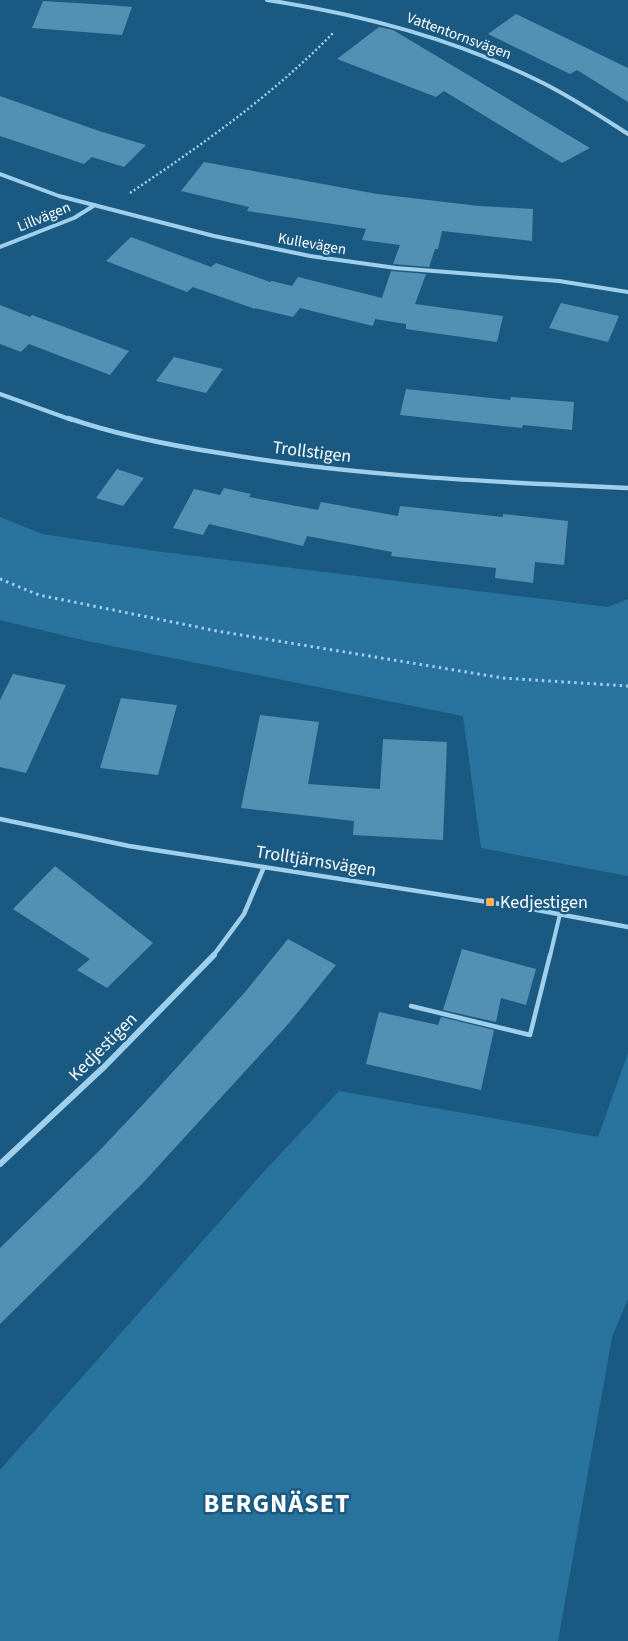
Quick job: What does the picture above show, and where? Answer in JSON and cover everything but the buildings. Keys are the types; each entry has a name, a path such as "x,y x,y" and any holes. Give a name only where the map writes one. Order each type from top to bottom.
{"street":[{"name":"Vattentornsvägen","path":"267,0 353,14 416,30 490,58 534,78 595,111 628,134"},
{"name":"Kullevägen","path":"0,174 59,196 214,236 310,256 396,268 559,281 628,292"},
{"name":"Lillvägen","path":"0,247 74,218 95,205"},
{"name":"Trollstigen","path":"0,394 121,434 277,462 409,476 628,488"},
{"name":"Trolltjärnsvägen","path":"0,819 129,846 560,914 628,928"},
{"name":"Kedjestigen","path":"0,1164 40,1129 136,1036 202,967 235,929 254,899 264,867"}],"lane":[{"path":"410,1006 530,1035 560,914"}],"path":[{"path":"95,205 122,199 182,158 293,74 353,14"},
{"path":"0,578 39,595 237,634 503,678 628,686"}],"shaded area":[{"path":"0,517 42,534 162,552 608,607 628,599 628,876 481,848 463,716 87,641 0,620"},
{"path":"628,1053 628,1299 612,1337 558,1641 0,1641 0,1470 259,1177 339,1091 598,1137"}],"place":[{"name":"Kedjestigen","path":"490,902"}],"district":[{"name":"BERGNÄSET","path":"277,1503"}]}
